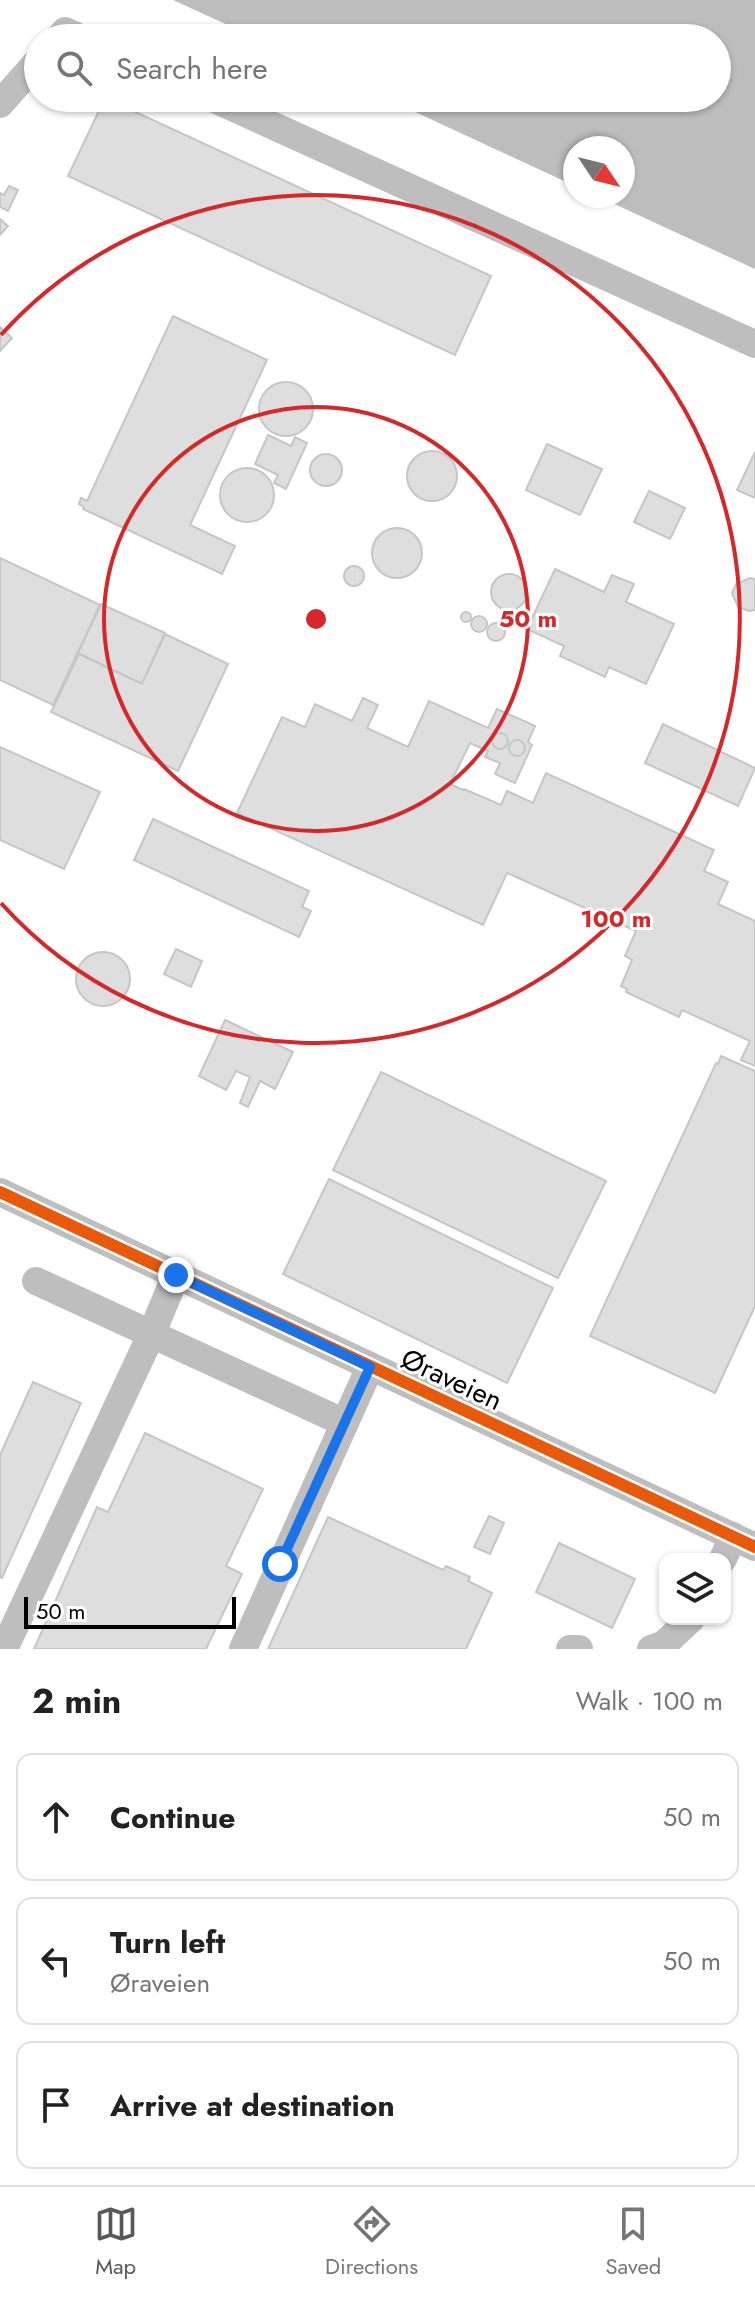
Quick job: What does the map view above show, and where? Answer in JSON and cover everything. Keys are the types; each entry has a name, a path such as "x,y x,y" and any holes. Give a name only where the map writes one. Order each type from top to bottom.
{"street":[{"path":"0,104 24,77"},
{"path":"243,112 755,344"},
{"name":"Øraveien","path":"0,1192 370,1367 737,1547"},
{"path":"4,1649 176,1275"},
{"path":"36,1281 345,1423"},
{"path":"243,1649 370,1367"},
{"path":"651,1649 664,1644 685,1625"},
{"path":"570,1649 579,1649"}],"shaded area":[{"path":"173,0 755,0 755,269 623,208 635,208 635,136 563,136 563,180 415,112 731,112 731,24 225,24"}],"building":[{"path":"98,112 135,112 491,276 455,355 68,176"},
{"path":"9,186 18,190 8,211 0,207 0,193 4,195"},
{"path":"0,219 8,226 0,235"},
{"path":"173,316 267,360 190,525 235,546 222,574 83,509 79,504 81,498 87,501"},
{"path":"0,327 12,338 0,351"},
{"path":"286,382 305,390 313,409 305,428 286,436 267,428 259,409 267,390"},
{"path":"268,435 291,446 295,437 307,443 286,489 274,483 278,475 255,464"},
{"path":"547,444 602,469 580,515 526,490"},
{"path":"432,451 450,458 457,476 450,494 432,501 414,494 407,476 414,458"},
{"path":"755,452 755,498 737,490"},
{"path":"326,454 337,459 342,470 337,481 326,486 315,481 310,470 315,459"},
{"path":"247,468 266,476 274,495 266,514 247,522 228,514 220,495 228,476"},
{"path":"649,491 685,508 670,539 634,522"},
{"path":"397,528 415,535 422,553 415,571 397,578 379,571 372,553 379,535"},
{"path":"0,558 100,605 53,705 0,680"},
{"path":"354,566 361,569 364,576 361,583 354,586 347,583 344,576 347,569"},
{"path":"555,569 604,592 612,575 634,584 626,602 674,624 646,684 609,667 605,677 560,656 564,646 527,629"},
{"path":"509,574 521,580 527,592 521,604 509,610 497,604 491,592 497,580"},
{"path":"755,579 755,610 749,611 738,607 732,593 736,584"},
{"path":"101,604 165,633 142,684 78,653"},
{"path":"466,612 471,617 466,622 461,617"},
{"path":"479,616 487,624 479,632 471,624"},
{"path":"496,623 505,632 496,641 487,632"},
{"path":"165,634 228,664 178,771 51,712 79,654 142,684"},
{"path":"363,698 378,705 367,728 408,747 429,701 488,728 497,709 535,726 528,742 532,745 515,783 495,774 500,763 485,757 488,751 470,743 450,784 463,790 501,805 507,791 533,803 546,773 714,850 704,871 728,882 718,904 755,921 755,1066 741,1060 750,1041 682,1010 679,1017 626,992 627,989 621,986 632,960 625,956 636,931 507,873 483,925 237,813 282,717 305,727 315,704 352,721"},
{"path":"663,724 755,768 738,806 645,763"},
{"path":"497,733 503,733 508,741 506,747 497,749 492,744 492,738"},
{"path":"514,740 520,740 525,748 523,754 514,756 509,751 509,745"},
{"path":"0,747 100,792 64,869 0,840"},
{"path":"153,819 309,891 302,907 311,911 299,937 134,860"},
{"path":"176,949 202,961 191,987 164,974"},
{"path":"103,952 122,960 130,979 122,998 103,1006 84,998 76,979 84,960"},
{"path":"225,1020 293,1052 275,1089 260,1081 248,1107 240,1103 250,1077 236,1071 226,1090 199,1076"},
{"path":"721,1056 755,1071 755,1306 715,1393 590,1336"},
{"path":"381,1072 606,1181 558,1278 333,1170"},
{"path":"329,1179 553,1288 507,1383 283,1274"},
{"path":"33,1382 81,1403 2,1578 0,1455"},
{"path":"145,1433 263,1489 226,1566 242,1574 206,1649 34,1649 97,1507 108,1512"},
{"path":"489,1516 504,1523 490,1554 474,1547"},
{"path":"328,1517 443,1570 446,1566 470,1577 468,1581 492,1593 466,1649 268,1649"},
{"path":"559,1543 635,1579 612,1628 536,1592"}],"cycle path":[{"path":"0,1192 755,1547"}],"route":[{"path":"176,1275 370,1367 280,1564"}]}
